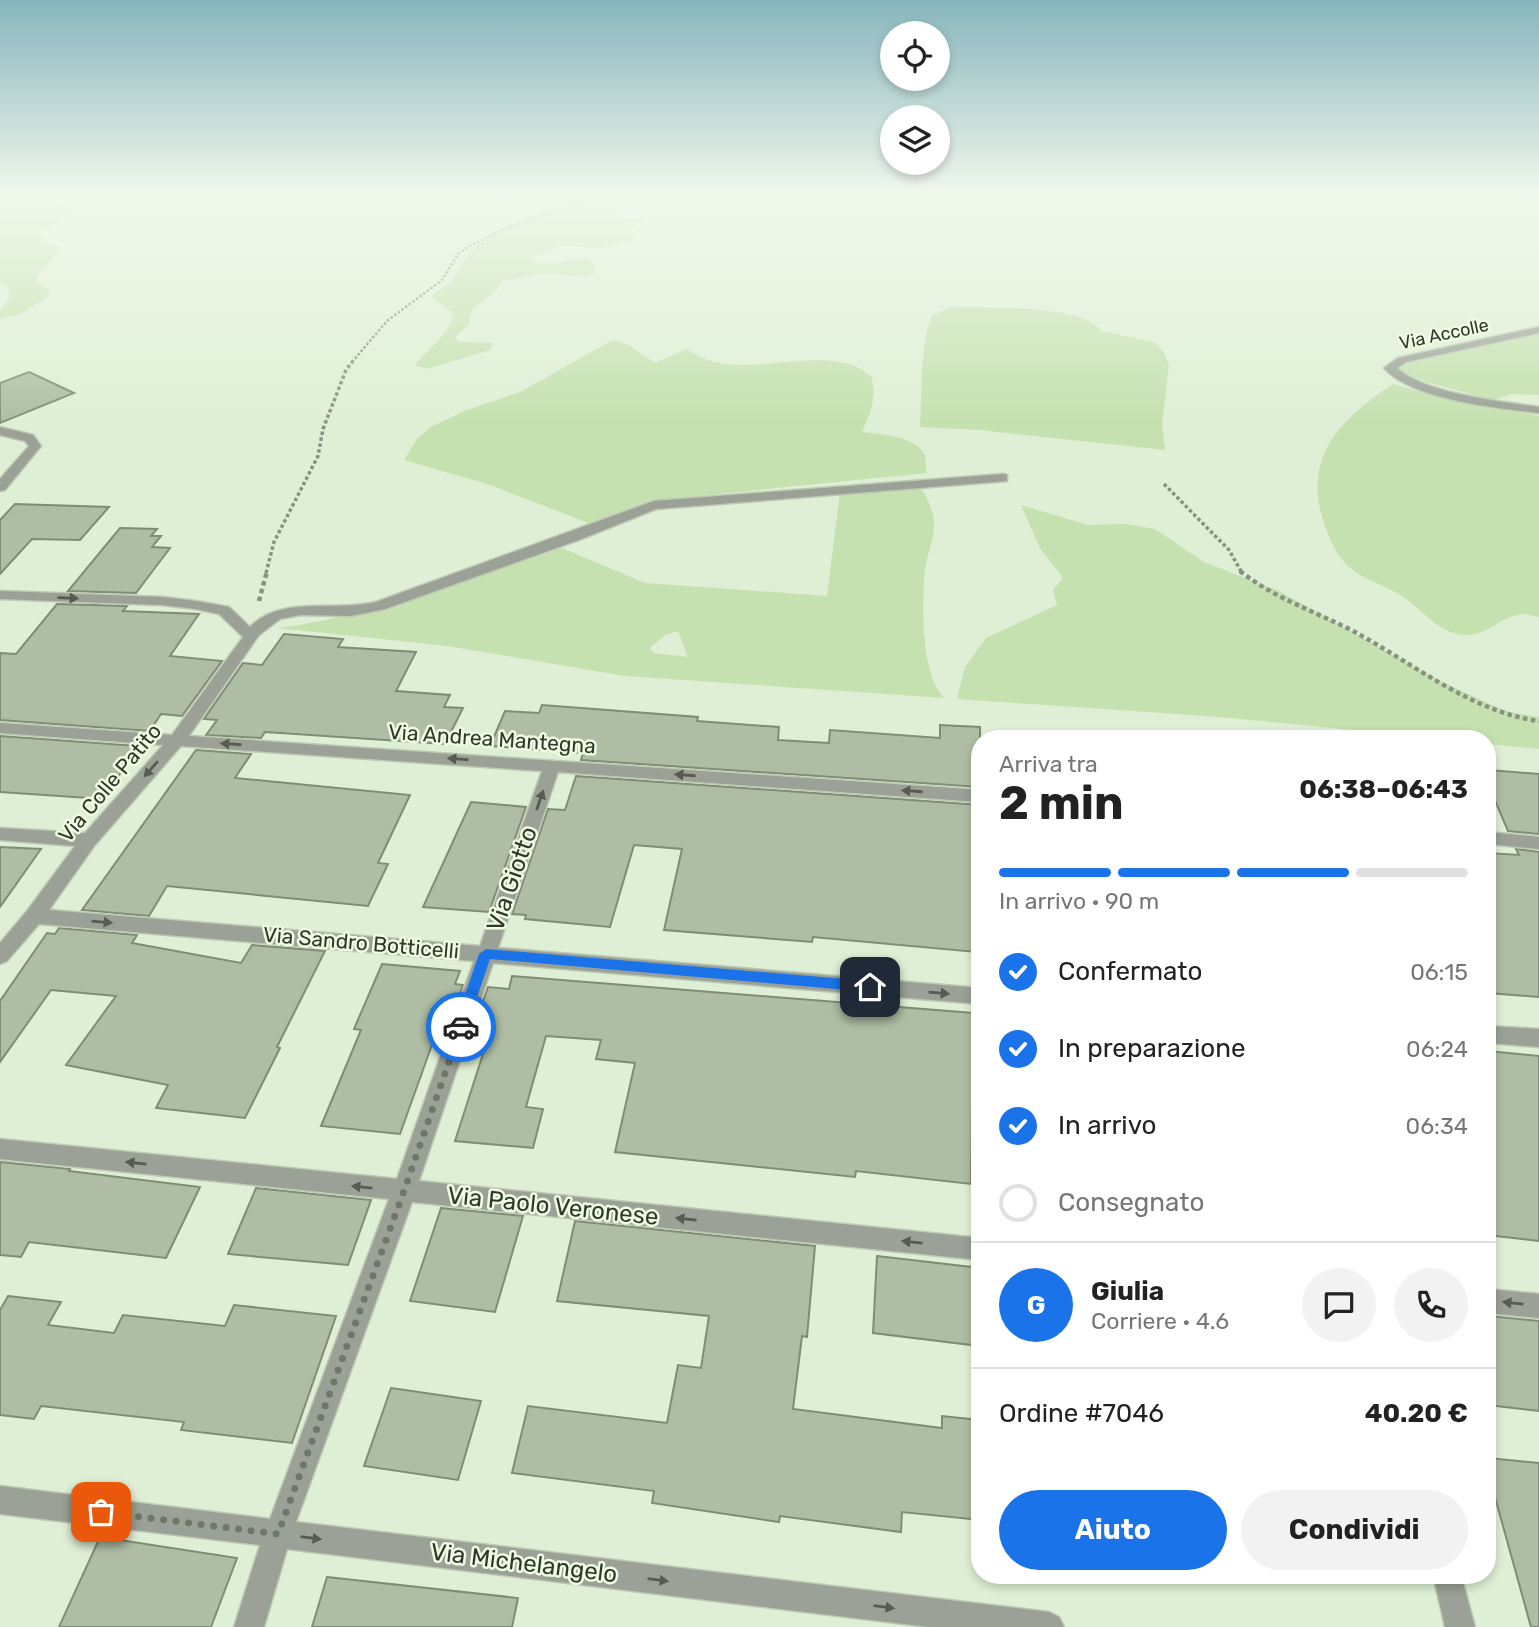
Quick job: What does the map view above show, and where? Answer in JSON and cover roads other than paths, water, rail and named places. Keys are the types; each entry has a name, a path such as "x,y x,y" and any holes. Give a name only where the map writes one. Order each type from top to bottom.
{"street":[{"name":"Via Accolle","path":"1539,330 1402,359 1390,368 1393,374 1404,380 1429,388 1539,410"},
{"path":"0,431 29,438 35,446 0,486"},
{"name":"Via Colle Patito","path":"0,956 34,916 89,840 177,740 244,649 250,636 271,616 291,611 350,612 380,606 574,537 654,505 1003,478"},
{"path":"0,595 162,601 196,605 225,610 250,636"},
{"name":"Via Andrea Mantegna","path":"0,728 971,795"},
{"name":"Via Giotto","path":"249,1627 278,1534 404,1191 552,765"},
{"path":"0,834 89,840"},
{"path":"1496,839 1539,843"},
{"name":"Via Sandro Botticelli","path":"34,916 971,995"},
{"path":"1496,1035 1539,1038"},
{"name":"Via Paolo Veronese","path":"0,1149 971,1248"},
{"path":"1496,1302 1539,1306"},
{"name":"Via Michelangelo","path":"0,1500 1049,1627"},
{"path":"1449,1584 1460,1627"}]}
